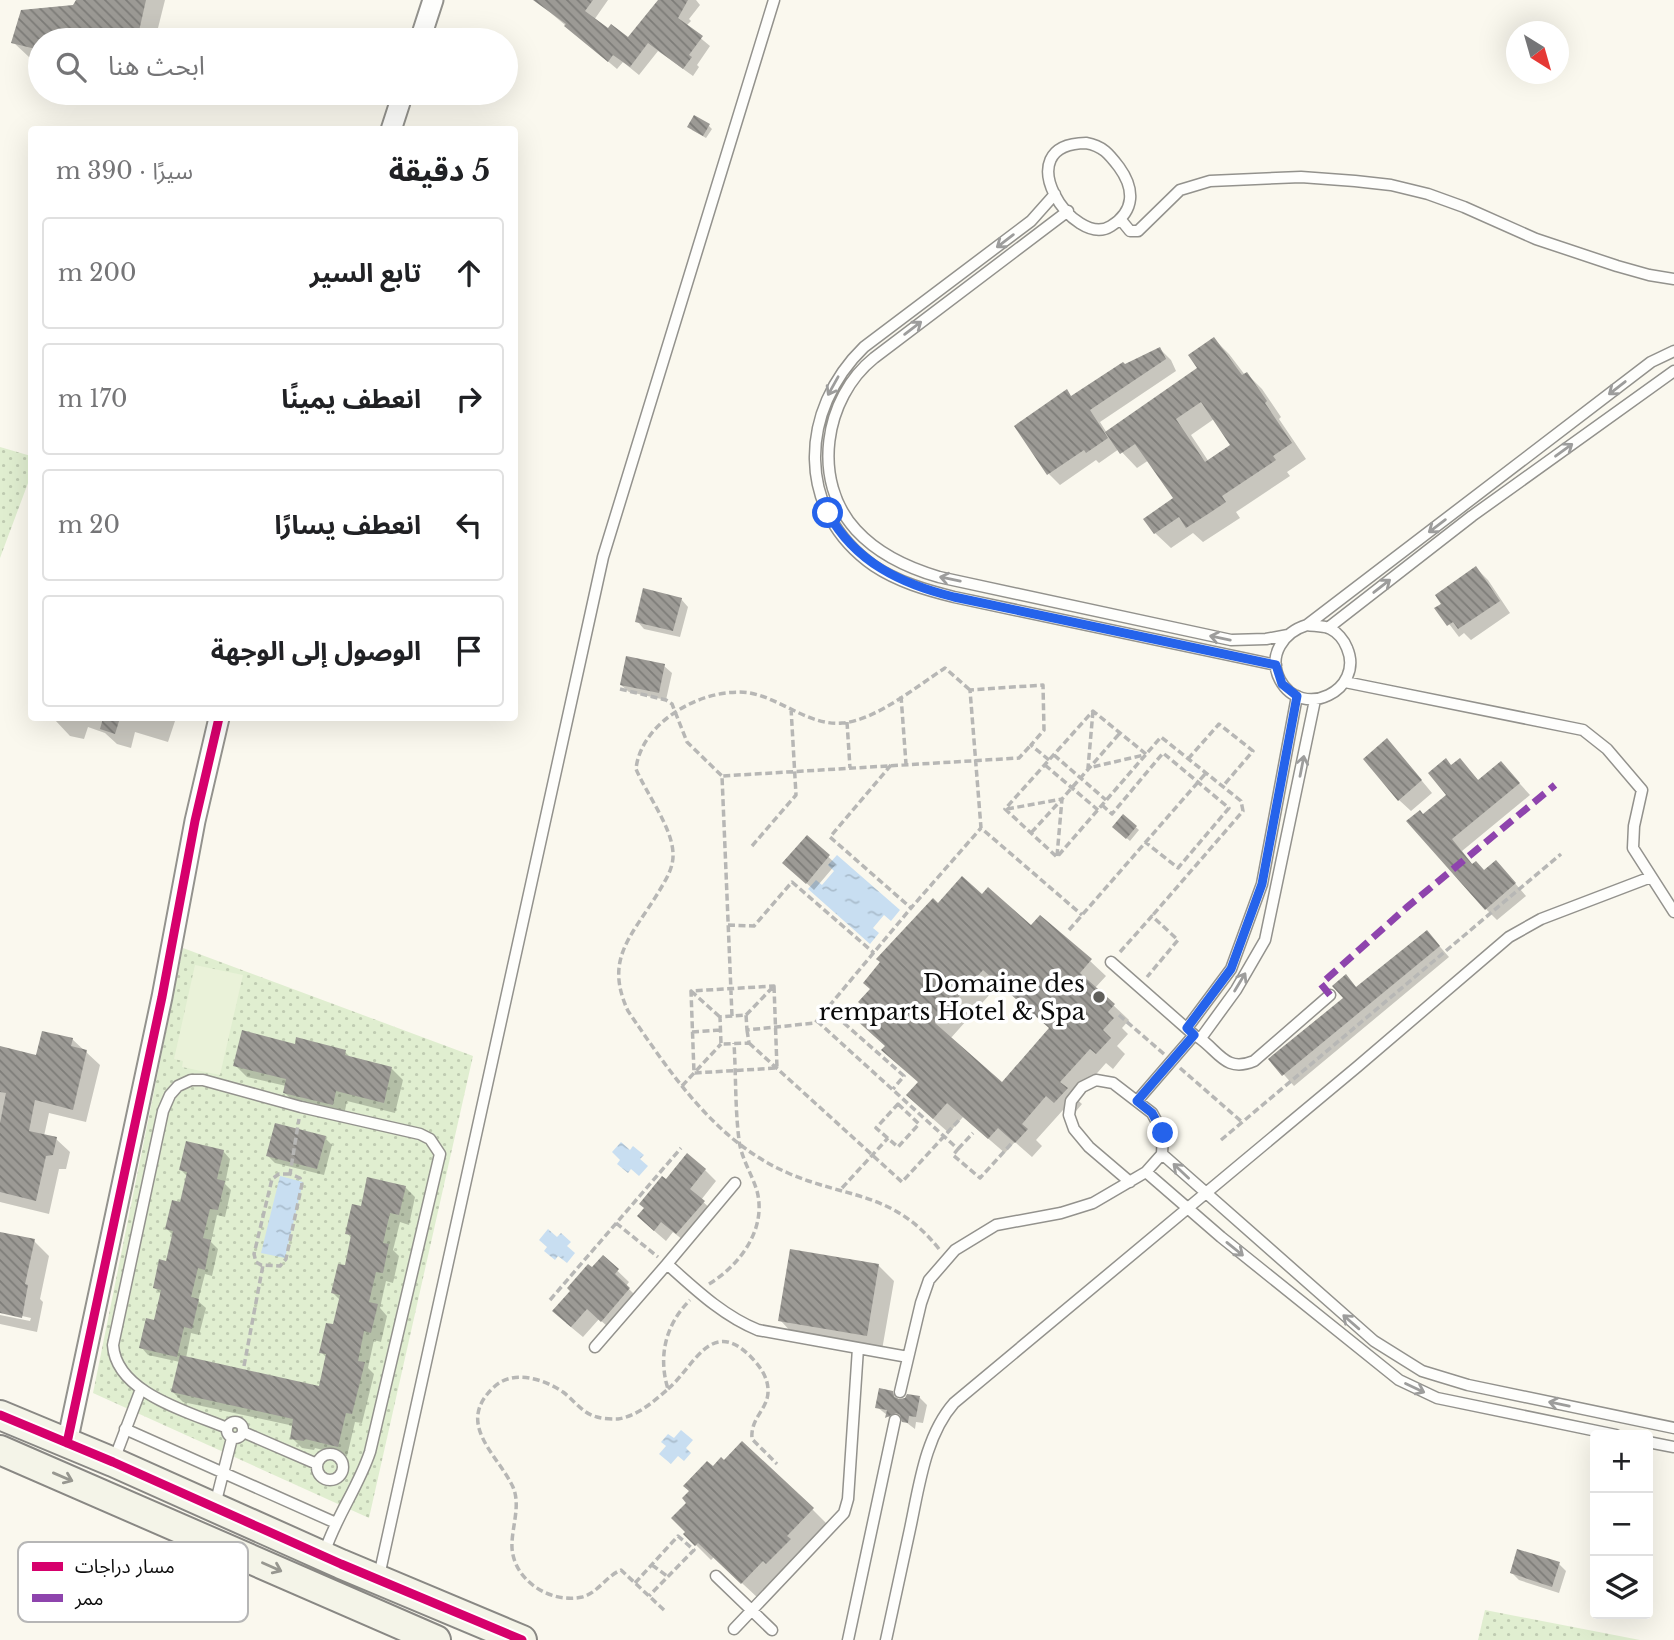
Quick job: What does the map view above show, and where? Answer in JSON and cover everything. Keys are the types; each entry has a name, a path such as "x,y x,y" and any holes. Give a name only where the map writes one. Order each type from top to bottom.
{"street":[{"path":"424,28 433,0"},
{"path":"392,126 399,105"},
{"path":"67,1443 162,997 195,821 218,721"},
{"path":"0,1415 522,1640"},
{"path":"0,1450 216,1542"},
{"path":"207,1538 214,1508"},
{"path":"248,1556 436,1640"}],"lane":[{"path":"379,1580 603,557 774,0"},
{"path":"1078,143 1106,150 1127,178 1131,189 1129,206 1121,220 1105,230 1086,228 1055,194 1047,173 1051,160 1069,144 1078,143"},
{"path":"1121,220 1130,231 1138,231 1180,190 1210,181 1301,177 1355,181 1391,185 1428,194 1464,207 1517,233 1617,266 1674,279"},
{"path":"1055,194 1031,221 864,347 841,372 819,419 815,444 816,473 823,500 835,525 867,560 914,586 1276,665"},
{"path":"1068,211 865,364 851,381 836,412 831,430 828,463 839,505 855,530 868,542 911,568 939,577 1231,640 1266,639 1287,635 1307,625 1651,362 1674,351"},
{"path":"939,291 947,302"},
{"path":"1328,628 1472,516 1674,371"},
{"path":"1464,505 1472,516"},
{"path":"975,600 979,586"},
{"path":"1287,635 1280,644 1276,665 1282,684 1297,696 1315,700 1327,697 1345,682 1349,672 1349,651 1337,633 1328,628 1307,625"},
{"path":"1345,682 1583,730 1607,749 1642,790 1634,826 1633,848 1674,912"},
{"path":"1194,1034 1231,969 1262,884 1297,696"},
{"path":"1137,1101 1236,990 1265,940 1315,700"},
{"path":"886,1640 921,1480 942,1416 954,1403 1509,937 1541,919 1651,877"},
{"path":"1111,962 1230,1064 1241,1066 1254,1061 1330,995"},
{"path":"227,1428 159,1399 141,1388 127,1377 114,1355 113,1345 163,1111 170,1094 184,1083 203,1080 301,1107 420,1134 430,1139 440,1154 370,1452 324,1555"},
{"path":"901,1392 929,1280 955,1250 996,1225 1061,1213 1093,1203 1130,1182 1146,1172 1162,1154 1163,1133 1152,1113 1113,1083 1096,1080 1082,1087 1072,1101 1069,1115 1074,1129 1089,1147 1130,1182"},
{"path":"1162,1154 1374,1341 1422,1371 1468,1385 1674,1428"},
{"path":"1146,1172 1399,1380 1437,1398 1592,1430"},
{"path":"595,1347 735,1183"},
{"path":"667,1264 741,1323 758,1330 908,1357"},
{"path":"734,1629 844,1513 848,1499 858,1348"},
{"path":"113,1462 141,1388"},
{"path":"1582,1428 1586,1409"},
{"path":"848,1640 895,1420"},
{"path":"227,1428 237,1422 243,1432"},
{"path":"227,1428 232,1438"},
{"path":"125,1429 336,1523"},
{"path":"232,1438 243,1432"},
{"path":"243,1432 317,1464"},
{"path":"214,1508 232,1438"},
{"path":"1653,1443 1674,1447"},
{"path":"716,1576 772,1630"}],"path":[{"path":"946,1260 918,1226 898,1212 880,1202 788,1173 739,1143 701,1111 628,1011 620,993 618,961 665,882 673,854 671,839 636,769 637,758 644,743 675,711 710,697 750,693 824,722 847,722 869,716 945,668 970,690 981,828 1082,915"},
{"path":"722,776 1019,758 1044,730 1043,685 970,690"},
{"path":"620,689 666,699 675,711 687,742 722,776 732,1016"},
{"path":"901,696 906,764"},
{"path":"752,846 796,794 791,708"},
{"path":"1093,711 1146,754"},
{"path":"1005,809 1093,711"},
{"path":"1088,768 1093,711"},
{"path":"847,722 850,768"},
{"path":"1188,759 1219,724 1236,737 1253,751 1223,786"},
{"path":"1031,832 1120,733"},
{"path":"1057,857 1161,737 1241,802 1243,811 1111,962"},
{"path":"1031,745 1049,761"},
{"path":"1102,805 1112,814 1163,753 1229,808 1178,868 1146,842"},
{"path":"1088,768 1146,754"},
{"path":"1054,755 1106,800"},
{"path":"891,765 830,838 911,908"},
{"path":"1045,765 1098,810"},
{"path":"1069,930 1206,773"},
{"path":"1005,809 1062,799"},
{"path":"1057,857 1062,799"},
{"path":"1005,809 1057,857"},
{"path":"747,1030 815,1023 981,828"},
{"path":"1221,1140 1561,854"},
{"path":"728,925 754,926 792,882 874,953"},
{"path":"1139,986 1178,940 1152,916"},
{"path":"691,990 774,986"},
{"path":"720,1017 746,1015 774,986"},
{"path":"774,986 777,1068"},
{"path":"691,990 694,1073"},
{"path":"691,990 720,1017 721,1044"},
{"path":"828,1009 904,1076 892,1089"},
{"path":"746,1015 749,1043 902,1182 959,1120"},
{"path":"817,1021 958,1149"},
{"path":"692,1032 720,1031"},
{"path":"668,1390 662,1358 664,1344 674,1320 699,1291 738,1262 754,1233 761,1207 757,1188 739,1143 734,1043"},
{"path":"682,1086 721,1044 749,1043"},
{"path":"694,1073 777,1068"},
{"path":"898,1104 919,1124 898,1147 888,1138 876,1128 898,1104"},
{"path":"290,1174 301,1107"},
{"path":"908,1114 914,1108"},
{"path":"972,1133 953,1155 980,1178 1011,1144"},
{"path":"841,1189 888,1138"},
{"path":"550,1300 681,1148"},
{"path":"279,1174 290,1174 300,1178 302,1184 286,1261 280,1266 263,1265 256,1262 254,1254 272,1179 279,1174"},
{"path":"616,1223 667,1264"},
{"path":"244,1366 263,1265"},
{"path":"664,1610 620,1570 594,1592 583,1597 563,1597 534,1588 513,1556 516,1504 514,1490 480,1437 479,1415 488,1393 497,1384 511,1377 522,1377 546,1382 597,1418 611,1419 633,1415 668,1390 700,1351 713,1343 730,1342 757,1363 766,1378 768,1391 765,1404 755,1417 751,1430 752,1439 776,1464"},
{"path":"635,1583 678,1536 694,1550 649,1596"},
{"path":"652,1565 668,1577"}],"green space":[{"path":"0,447 28,455 28,483 0,558"},
{"path":"183,948 473,1056 369,1518 93,1393"},
{"path":"195,965 243,975 220,1075 182,1067 183,1061 174,1059"},
{"path":"1485,1610 1640,1640 1478,1640"}],"water":[{"path":"837,855 900,910 891,921 884,915 873,928 879,933 870,944 808,889 816,880 822,885 834,871 828,865"},
{"path":"621,1142 630,1150 633,1146 644,1155 640,1159 648,1166 639,1176 631,1169 628,1173 617,1164 620,1160 612,1152"},
{"path":"280,1176 303,1182 285,1258 261,1253"},
{"path":"548,1229 557,1237 561,1233 571,1242 567,1246 575,1253 567,1263 558,1256 555,1260 544,1251 547,1247 539,1240"},
{"path":"681,1430 693,1440 686,1448 691,1453 684,1461 678,1456 671,1464 659,1454 666,1446 661,1442 668,1434 674,1438"}],"building":[{"path":"76,0 146,0 140,28 28,28 28,47 11,43 21,10 73,5"},
{"path":"533,0 593,0 585,11 608,28 611,24 628,37 658,0 688,0 678,18 703,36 689,55 692,57 683,69 648,43 630,67 613,55 608,62 564,26 566,24"},
{"path":"694,115 710,124 703,136 687,127"},
{"path":"1214,337 1242,375 1247,372 1292,443 1273,456 1276,460 1222,496 1226,502 1208,514 1186,528 1179,517 1154,534 1143,519 1173,498 1135,444 1120,454 1105,432 1197,368 1188,355","holes":["1201,402 1230,445 1205,462 1176,419"]},
{"path":"1160,347 1166,359 1090,410 1108,438 1086,453 1084,450 1047,475 1014,426 1067,389 1071,396 1123,362 1125,364"},
{"path":"1476,566 1500,601 1458,629 1453,622 1447,626 1434,608 1441,604 1435,595"},
{"path":"643,588 682,598 673,631 635,622"},
{"path":"626,656 665,664 659,693 620,685"},
{"path":"102,721 119,721 115,734 100,729"},
{"path":"1387,738 1422,780 1398,801 1363,759"},
{"path":"1446,758 1451,765 1460,758 1478,780 1501,761 1520,783 1452,839 1472,864 1476,861 1484,870 1496,860 1516,883 1485,910 1406,821 1420,810 1423,814 1446,795 1428,773"},
{"path":"1123,814 1137,826 1126,839 1112,827"},
{"path":"807,835 830,855 806,884 782,863"},
{"path":"962,876 982,894 988,887 1031,925 1040,915 1092,959 1080,973 1115,1004 1108,1012 1114,1018 1103,1030 1111,1038 1096,1054 1090,1049 1060,1082 1068,1088 1054,1103 1046,1096 1022,1124 1028,1129 1015,1143 998,1128 988,1139 947,1103 933,1119 906,1095 918,1082 881,1050 885,1046 854,1018 864,1007 858,1002 870,989 863,983 880,962 876,959 933,898 938,903","holes":["983,970 1049,1028 1002,1082 935,1023"]},
{"path":"1427,930 1440,946 1282,1076 1268,1059 1343,998 1332,986 1346,974 1356,987"},
{"path":"242,1030 295,1044 296,1037 346,1050 345,1055 392,1067 384,1103 336,1091 333,1105 283,1093 286,1079 233,1066"},
{"path":"42,1031 73,1038 71,1046 87,1050 73,1110 35,1100 29,1131 57,1137 53,1155 46,1156 36,1201 0,1192 0,1123 6,1093 0,1092 0,1046 36,1055"},
{"path":"275,1123 326,1136 317,1169 266,1156"},
{"path":"186,1141 224,1150 217,1179 225,1181 218,1210 210,1209 203,1238 211,1240 205,1270 198,1268 191,1297 199,1299 192,1329 184,1327 177,1357 139,1348 146,1318 154,1320 161,1290 153,1288 159,1259 166,1261 173,1231 165,1229 172,1200 180,1202 187,1172 179,1170"},
{"path":"687,1153 706,1169 690,1189 705,1201 676,1234 661,1222 654,1231 637,1216 644,1208 639,1204 662,1176 666,1179"},
{"path":"367,1177 406,1186 399,1215 390,1213 383,1243 389,1244 383,1273 376,1272 369,1302 378,1304 371,1333 364,1331 358,1361 365,1362 352,1414 346,1413 338,1447 305,1439 290,1439 293,1419 171,1392 180,1355 319,1386 326,1354 319,1353 326,1323 333,1324 340,1295 331,1293 338,1264 345,1265 351,1235 345,1234 352,1204 361,1206"},
{"path":"0,1232 35,1239 25,1284 28,1285 22,1318 0,1313"},
{"path":"790,1249 879,1264 867,1336 778,1321"},
{"path":"603,1255 619,1269 615,1274 630,1288 601,1322 587,1309 571,1327 552,1311 570,1291 567,1288 588,1264 592,1267"},
{"path":"879,1388 893,1391 894,1397 899,1399 905,1398 907,1394 920,1396 916,1417 909,1416 908,1423 902,1422 900,1415 896,1413 885,1418 887,1410 875,1408"},
{"path":"742,1441 814,1508 787,1536 791,1539 766,1564 763,1561 741,1584 698,1543 695,1546 671,1518 686,1503 682,1498 689,1491 683,1486 707,1461 713,1466 721,1457 724,1460"},
{"path":"1517,1549 1560,1562 1552,1587 1510,1573"}],"marked path":[{"path":"1330,995 1321,984 1406,908 1555,785"}],"cycle path":[{"path":"67,1443 162,997 195,821 218,721"},
{"path":"0,1415 522,1640"}],"place":[{"name":"Domaine des remparts Hotel & Spa","path":"1099,997"}],"route":[{"path":"828,513 846,540 860,554 875,566 914,586 954,597 1276,665 1282,684 1297,696 1262,884 1231,969 1187,1028 1194,1035 1137,1101 1152,1113 1163,1133"}]}
